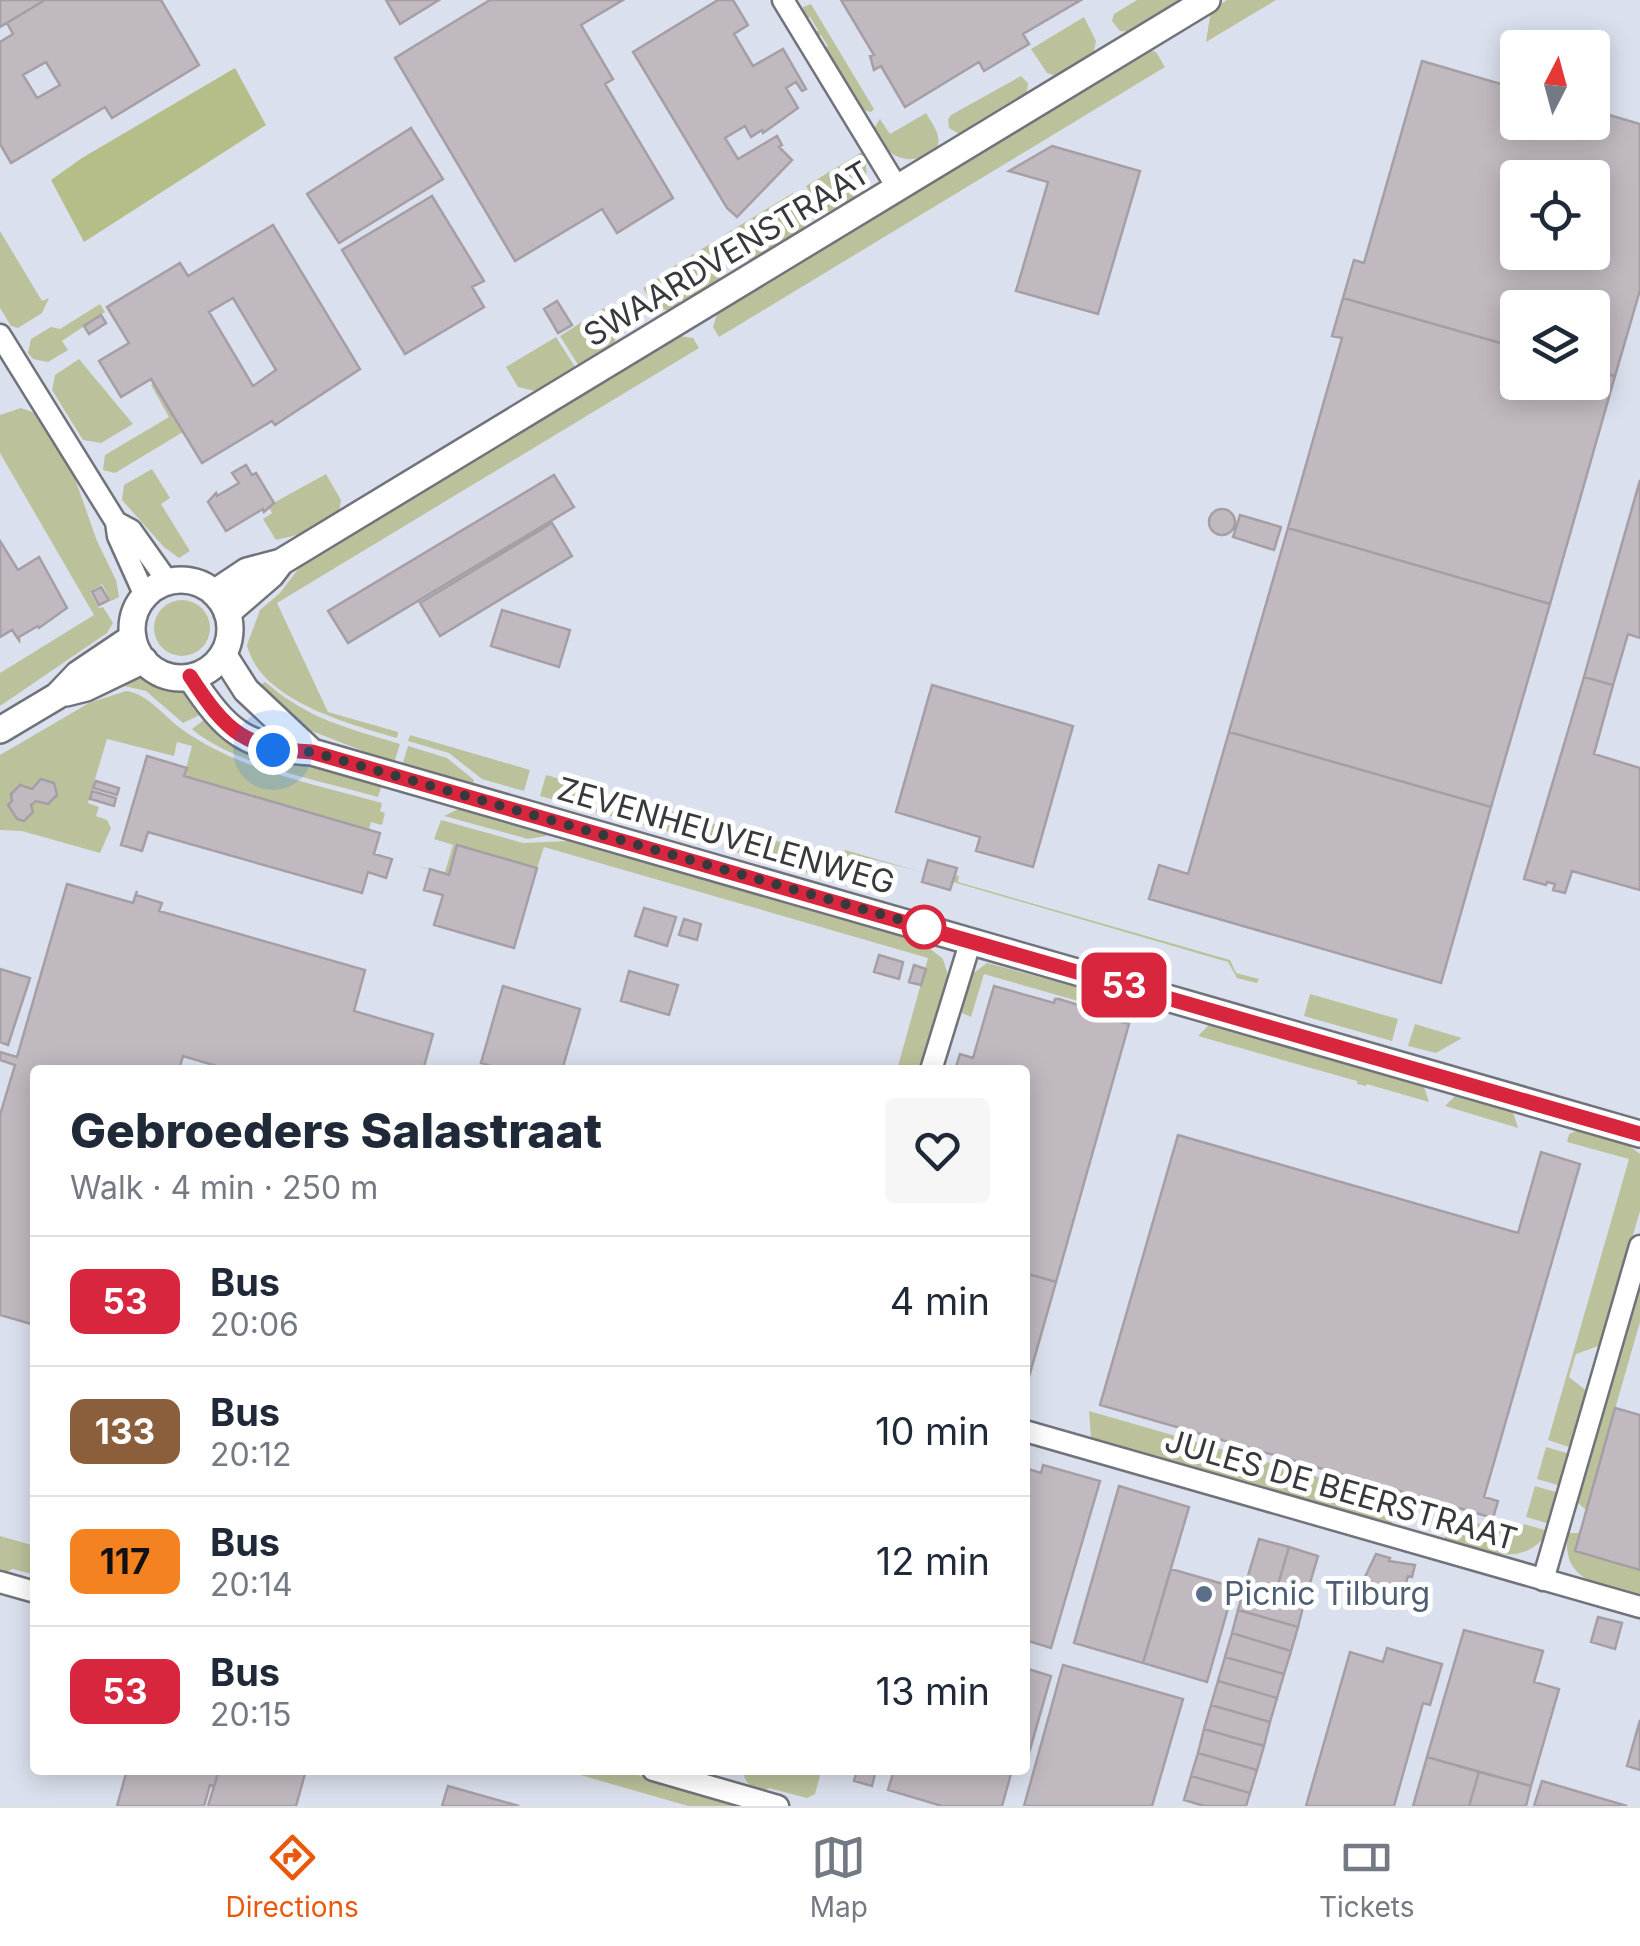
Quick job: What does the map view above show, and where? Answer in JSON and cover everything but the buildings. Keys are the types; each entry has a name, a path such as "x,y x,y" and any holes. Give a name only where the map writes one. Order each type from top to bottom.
{"street":[{"path":"783,0 898,188"},
{"name":"SWAARDVENSTRAAT","path":"221,603 271,575 280,562 1207,0"},
{"path":"0,334 116,522 118,536 145,596"},
{"path":"116,522 131,530 168,582"},
{"path":"168,582 200,584 221,603 230,627 223,654 209,668 190,676 165,674 138,649 134,615 145,596 168,582"},
{"path":"0,730 56,696 78,674 138,649"},
{"name":"ZEVENHEUVELENWEG","path":"223,654 246,690 312,752"},
{"name":"ZEVENHEUVELENWEG","path":"190,676 213,711 246,739 273,750 312,752 1640,1134"},
{"path":"934,1065 971,940"},
{"path":"1543,1580 1640,1246"},
{"name":"JULES DE BEERSTRAAT","path":"1030,1432 1640,1607"},
{"path":"0,1582 30,1591"},
{"path":"689,1775 718,1779 778,1806"}],"shaded area":[{"path":"0,0 1640,0 1640,1806 0,1806"}],"green space":[{"path":"1137,0 1184,0 1135,32 1120,31 1112,21 1114,14"},
{"path":"1227,0 1276,0 1206,42 1211,10"},
{"path":"811,4 874,109 871,112 859,109 823,50 828,46 821,35 814,34 818,30 810,17 805,20 803,7"},
{"path":"1084,17 1096,41 1092,59 1060,77 1047,73 1031,49"},
{"path":"1146,49 1156,52 1165,67 719,337 713,327 719,308"},
{"path":"235,68 266,125 84,242 51,180"},
{"path":"1021,76 1028,83 1026,99 969,133 959,134 949,128 951,115"},
{"path":"926,113 939,141 936,152 925,157 899,157 873,130 880,119 890,134"},
{"path":"862,152 866,172 858,195 835,213 820,209 806,186"},
{"path":"793,193 807,216 803,232 756,261 737,257 724,235"},
{"path":"0,231 42,301 49,298 42,313 18,328 11,326 0,308"},
{"path":"710,244 723,266 717,285 685,304 666,271"},
{"path":"664,275 682,306 673,311 655,308 643,288"},
{"path":"100,304 105,312 62,341 68,350 48,362 33,359 28,353 31,339 51,327 60,329"},
{"path":"604,308 618,330 613,348 580,368 560,336"},
{"path":"672,335 693,338 699,348 277,603 328,712 398,732 397,738 309,707 269,681 255,664 247,645 260,610 280,593 305,560"},
{"path":"556,337 577,370 539,392 518,387 506,367"},
{"path":"79,359 133,424 101,443 83,440 52,390 55,375"},
{"path":"153,384 183,432 115,473 103,470 105,455 169,417"},
{"path":"21,408 42,420 74,476 97,541 116,580 119,597 111,601 102,584 90,592 113,623 107,633 0,706 0,673 94,615 0,453 0,415"},
{"path":"152,469 170,498 161,504 190,551 179,558 122,500 124,485"},
{"path":"326,474 341,500 339,512 301,534 276,540 263,519 272,513 268,506"},
{"path":"182,600 202,608 210,628 202,648 182,656 162,648 154,628 162,608"},
{"path":"138,673 182,688 206,712 183,723 146,691 120,685"},
{"path":"265,682 313,714 400,744 394,763 291,723 253,689"},
{"path":"126,691 142,697 183,730 229,756 279,775 382,803 382,825 371,822 369,830 184,776 192,746 177,742 174,756 107,739 88,803 99,807 96,816 107,820 111,828 100,853 22,831 0,830 0,755 89,703"},
{"path":"209,716 258,751 382,785 378,797 230,752 192,729"},
{"path":"410,735 530,770 524,791 482,779 449,753 408,741"},
{"path":"408,746 447,758 474,780 472,786 402,766"},
{"path":"546,775 718,825 712,844 540,796"},
{"path":"458,809 546,836 528,839 444,816"},
{"path":"441,820 523,843 568,841 923,943 943,959 948,975 924,1065 898,1065 928,958 544,847 537,868 458,845 449,875 417,866 445,872 453,845 434,839"},
{"path":"737,830 842,859 845,850 925,873 868,858 872,872 842,864 836,881 732,851"},
{"path":"955,875 959,876 958,882 1230,960 1236,973 1259,979 1257,983 1237,978 1228,962 953,882"},
{"path":"987,963 1089,990 1085,1003 984,974 971,1017 960,1012 971,975"},
{"path":"1310,994 1398,1019 1392,1041 1304,1016"},
{"path":"1415,1024 1462,1038 1436,1053 1408,1046"},
{"path":"1209,1025 1424,1087 1429,1102 1198,1036"},
{"path":"1455,1096 1513,1112 1518,1128 1445,1106"},
{"path":"1576,1131 1628,1145 1640,1154 1640,1211 1601,1345 1576,1354 1569,1377 1588,1392 1572,1448 1548,1440 1629,1159 1567,1142 1569,1134"},
{"path":"1640,1283 1640,1322 1586,1510 1577,1502"},
{"path":"1089,1411 1408,1503 1391,1524 1091,1438"},
{"path":"1546,1447 1570,1454 1561,1486 1537,1479"},
{"path":"1535,1486 1559,1493 1550,1524 1526,1517"},
{"path":"1445,1514 1520,1535 1524,1524 1548,1531 1527,1551 1487,1552 1445,1540"},
{"path":"1568,1533 1579,1533 1640,1570 1640,1596 1599,1584 1578,1572 1567,1550"},
{"path":"0,1536 30,1545 30,1574 13,1569 0,1571"},
{"path":"580,1775 638,1775 742,1806 688,1806"},
{"path":"745,1775 820,1775 815,1794 807,1798 769,1788 762,1792"}],"bus line":[{"name":"53","path":"190,676 213,711 232,729 273,750 312,752 1640,1134"}],"place":[{"name":"Picnic Tilburg","path":"1204,1594"}],"route":[{"path":"273,750 312,752 936,930 924,927"}]}
